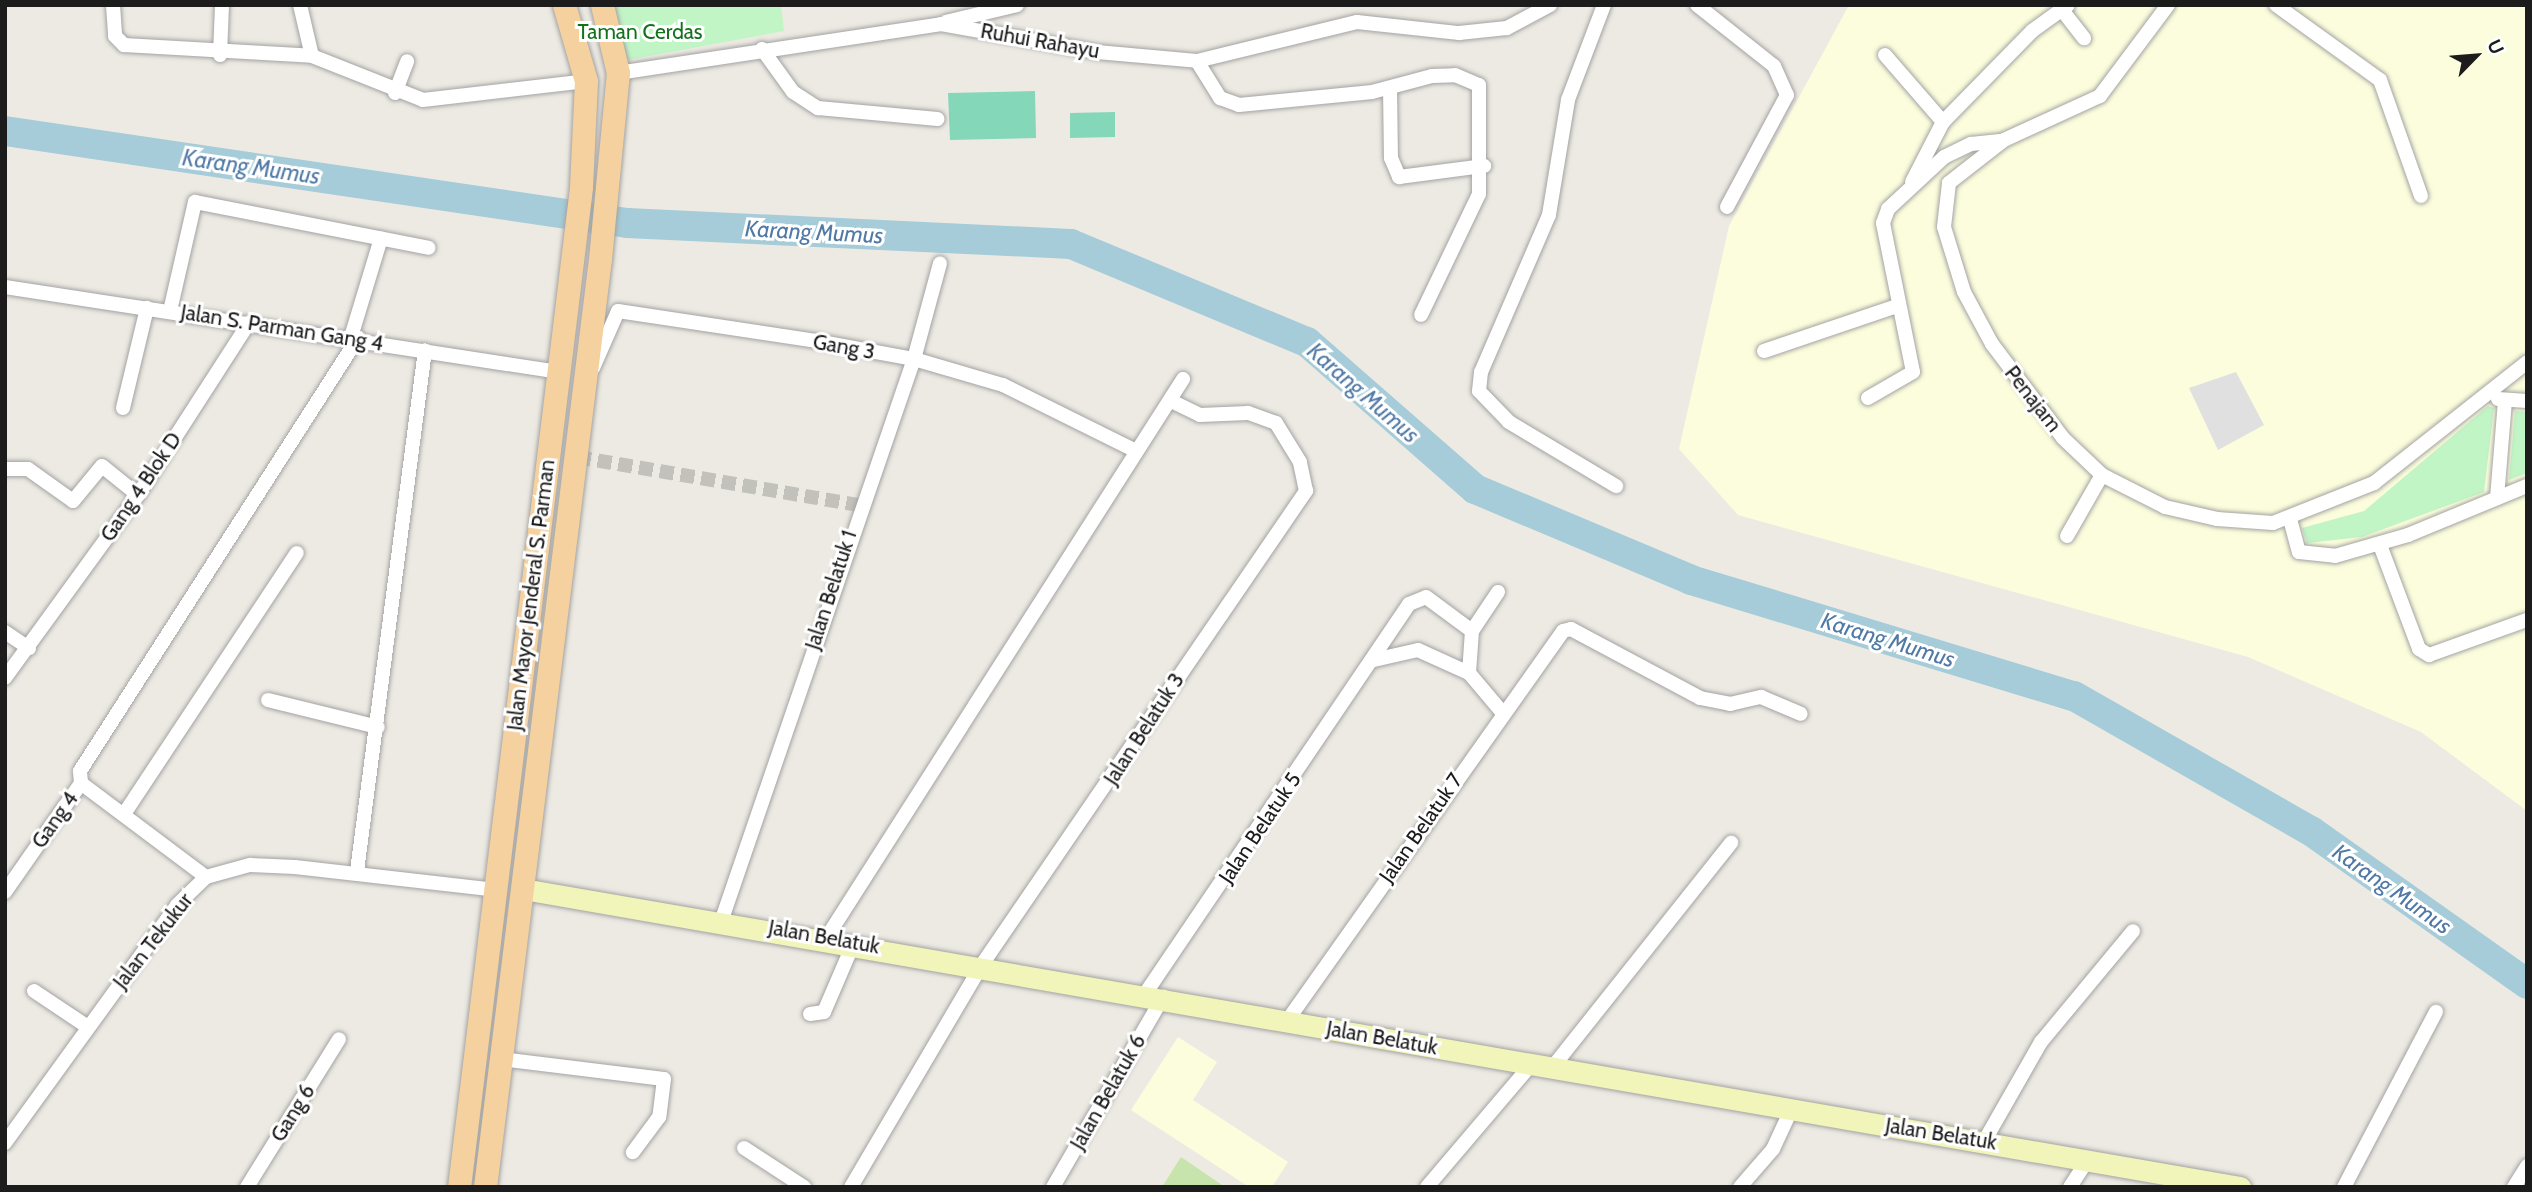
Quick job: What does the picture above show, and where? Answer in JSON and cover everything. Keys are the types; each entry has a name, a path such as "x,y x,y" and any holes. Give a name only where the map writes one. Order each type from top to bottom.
{"main road":[{"name":"Jalan Mayor Jenderal S. Parman","path":"459,1187 581,187 586,81 564,5"},
{"name":"Jalan Mayor Jenderal S. Parman","path":"485,1187 607,186 629,71 602,5"},
{"path":"475,1055 501,1059"}],"street":[{"path":"113,5 118,41 220,55 312,56 395,93 459,100 586,81"},
{"path":"220,55 222,5"},
{"path":"300,5 312,56"},
{"path":"941,24 1017,5"},
{"name":"Ruhui Rahayu","path":"629,71 941,24 1097,52 1197,61 1357,22 1460,33 1507,28 1550,5"},
{"path":"1604,5 1568,100 1549,215 1481,372 1479,391 1509,422 1616,486"},
{"path":"1697,5 1774,66 1787,95 1727,207"},
{"name":"Penajam","path":"2168,5 2100,96 2004,140 1949,183 1948,250 2006,365 2063,438 2102,475 2165,507 2217,519 2290,520 2374,483 2527,362"},
{"path":"2276,5 2379,80 2421,196"},
{"path":"1868,398 1913,372 1897,306 1883,223 1911,183 1943,122 2032,31 2065,8 2084,38"},
{"path":"762,49 793,92 818,108 937,119"},
{"path":"1885,55 1943,122"},
{"path":"395,93 407,61"},
{"path":"1197,61 1220,98 1239,106 1390,88 1455,75 1479,85 1484,166 1463,236 1421,315"},
{"path":"1390,88 1391,158 1399,177 1484,166"},
{"path":"1911,183 1971,144 2004,140"},
{"path":"170,311 195,202 429,248"},
{"name":"Gang 4","path":"5,892 81,783 83,763 278,472 355,337 381,238"},
{"name":"Jalan Belatuk 1","path":"722,919 915,359 940,263"},
{"name":"Jalan S. Parman Gang 4","path":"5,287 355,337 558,372"},
{"path":"1764,351 1897,306"},
{"path":"124,408 147,308"},
{"name":"Gang 3","path":"584,387 618,311 915,359 1023,393 1136,451"},
{"name":"Gang 4 Blok D","path":"5,678 138,495 249,323"},
{"path":"358,872 425,350"},
{"path":"827,937 1183,379"},
{"path":"2483,398 2527,401"},
{"path":"2497,498 2505,400"},
{"name":"Jalan Belatuk 3","path":"851,1187 981,966 1306,491 1300,462 1276,423 1248,413 1200,415 1171,401"},
{"path":"5,469 24,468 73,501 102,466 138,495"},
{"path":"2067,536 2102,475"},
{"path":"2290,520 2294,545 2308,557 2379,545 2527,486"},
{"path":"2379,545 2419,649 2428,655 2527,620"},
{"path":"124,814 297,553"},
{"path":"1469,673 1472,631 1498,592"},
{"name":"Jalan Belatuk 5","path":"1154,995 1373,660 1418,599 1437,602 1472,631"},
{"name":"Jalan Belatuk 7","path":"1287,1021 1556,637 1571,629 1712,701 1761,697 1801,714"},
{"path":"5,632 29,648"},
{"path":"1373,660 1418,650 1469,673 1502,712"},
{"path":"268,700 378,727"},
{"path":"81,783 206,877"},
{"path":"1427,1187 1542,1067 1731,843"},
{"name":"Jalan Tekukur","path":"5,1143 177,905 206,877 250,865 358,872 496,890"},
{"name":"Jalan Belatuk","path":"523,889 827,937 1542,1067 1985,1140 2087,1161 2237,1186"},
{"path":"1985,1140 2041,1042 2133,930"},
{"path":"810,1014 824,1012 854,942"},
{"path":"34,991 88,1027"},
{"name":"Jalan Belatuk 6","path":"1053,1187 1154,995"},
{"path":"2344,1187 2436,1012"},
{"name":"Gang 6","path":"247,1187 339,1039"},
{"path":"501,1059 664,1079 659,1118 634,1152"},
{"path":"1740,1187 1773,1149 1791,1110"},
{"path":"744,1148 804,1187"},
{"path":"2070,1187 2087,1161"},
{"path":"2514,1187 2527,1166"}],"shaded area":[{"path":"1849,5 2527,5 2527,811 2421,732 2248,657 1738,515 1679,449 1729,226"},
{"path":"2236,372 2264,425 2218,450 2189,388"},
{"path":"1178,1037 1217,1062 1193,1100 1288,1162 1272,1187 1249,1187 1131,1110"}],"green space":[{"name":"Taman Cerdas","path":"601,5 781,5 784,31 617,62"},
{"path":"1035,91 1036,138 950,140 948,93"},
{"path":"1115,112 1115,137 1070,138 1070,113"},
{"path":"2488,406 2494,408 2484,492 2362,537 2307,543 2302,528 2364,511"},
{"path":"2515,411 2527,412 2527,473 2509,480"},
{"path":"1181,1157 1225,1187 1162,1187"}],"waterway":[{"name":"Karang Mumus","path":"5,131 627,223 1071,244 1307,342 1475,489 1691,580 2074,696 2311,831 2527,984"}],"tunnel":[{"path":"577,457 859,505"}]}
